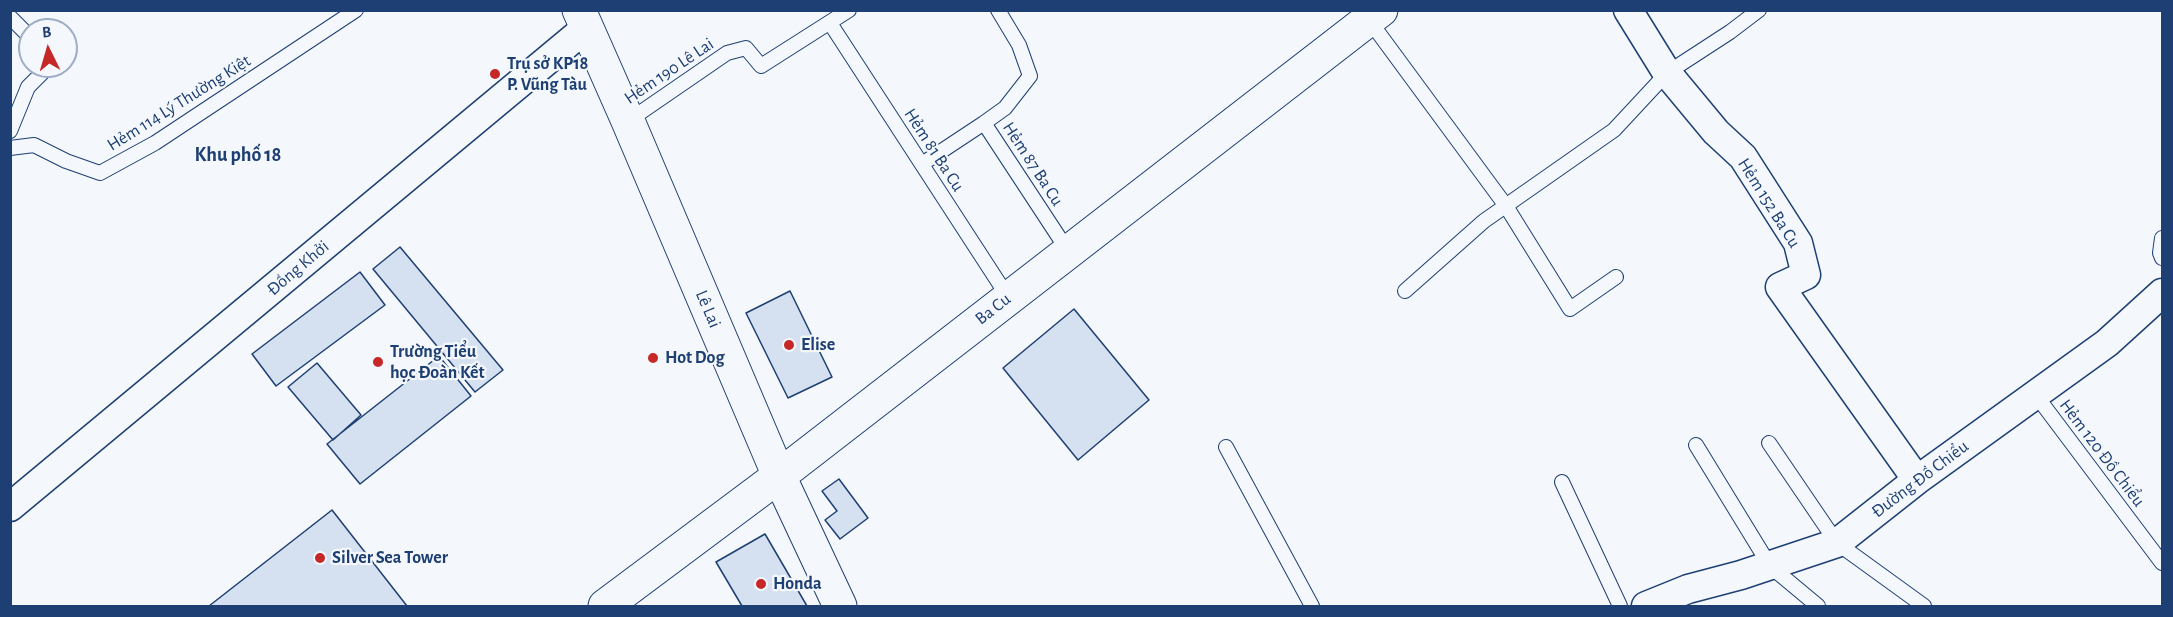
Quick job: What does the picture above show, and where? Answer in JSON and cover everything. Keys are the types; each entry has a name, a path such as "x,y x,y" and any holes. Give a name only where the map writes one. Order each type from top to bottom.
{"main road":[{"name":"Ba Cu","path":"605,606 779,476 1375,15"},
{"name":"Lê Lai","path":"583,19 779,476 840,606"}],"street":[{"name":"Hẻm 152 Ba Cu","path":"1628,10 1667,73 1716,132 1743,157 1798,243 1806,275 1780,287 1917,480"},
{"name":"Đồng Khởi","path":"10,507 583,19"},
{"name":"Đường Đồ Chiểu","path":"1646,606 1688,589 1770,566 1837,543 1917,480 2107,343 2163,293"}],"lane":[{"name":"Hẻm 114 Lý Thường Kiệt","path":"10,148 34,145 100,174 155,143 356,10"},
{"name":"Hẻm 190 Lê Lai","path":"628,120 727,52 746,48 761,66 849,10"},
{"name":"Hẻm 87 Ba Cu","path":"998,10 1019,45 1030,76 1005,108 984,123 1068,251"},
{"path":"1405,291 1484,221 1614,130 1667,73 1760,10"},
{"path":"1375,15 1506,206 1570,309 1616,277"},
{"name":"Hẻm 81 Ba Cu","path":"830,23 1008,297"},
{"path":"10,131 28,87 37,78"},
{"path":"922,165 984,123"},
{"path":"2163,238 2160,253 2163,258"},
{"name":"Hẻm 120 Đồ Chiểu","path":"2035,394 2163,563"},
{"path":"1769,443 1837,543 1923,606"},
{"path":"1696,445 1770,566 1818,606"},
{"path":"1226,447 1312,606"},
{"path":"1562,482 1620,606"}],"building":[{"path":"400,247 503,370 475,392 373,269"},
{"path":"360,272 385,305 276,386 252,354"},
{"name":"Elise","path":"790,291 832,377 788,398 746,313"},
{"path":"1074,309 1149,400 1078,460 1003,368"},
{"path":"439,356 471,396 360,484 327,444"},
{"path":"317,363 361,415 333,440 288,387"},
{"path":"839,479 868,518 840,539 825,520 837,511 822,491"},
{"name":"Silver Sea Tower","path":"332,510 407,606 209,606"},
{"name":"Honda","path":"765,534 807,606 742,606 716,562"}],"place":[{"name":"Trụ sở KP18 P. Vũng Tàu","path":"495,74"},
{"name":"Elise","path":"789,345"},
{"name":"Hot Dog","path":"653,358"},
{"name":"Trường Tiểu học Đoàn Kết","path":"378,362"},
{"name":"Silver Sea Tower","path":"320,558"},
{"name":"Honda","path":"761,584"}],"district":[{"name":"Khu phố 18","path":"238,155"}]}
